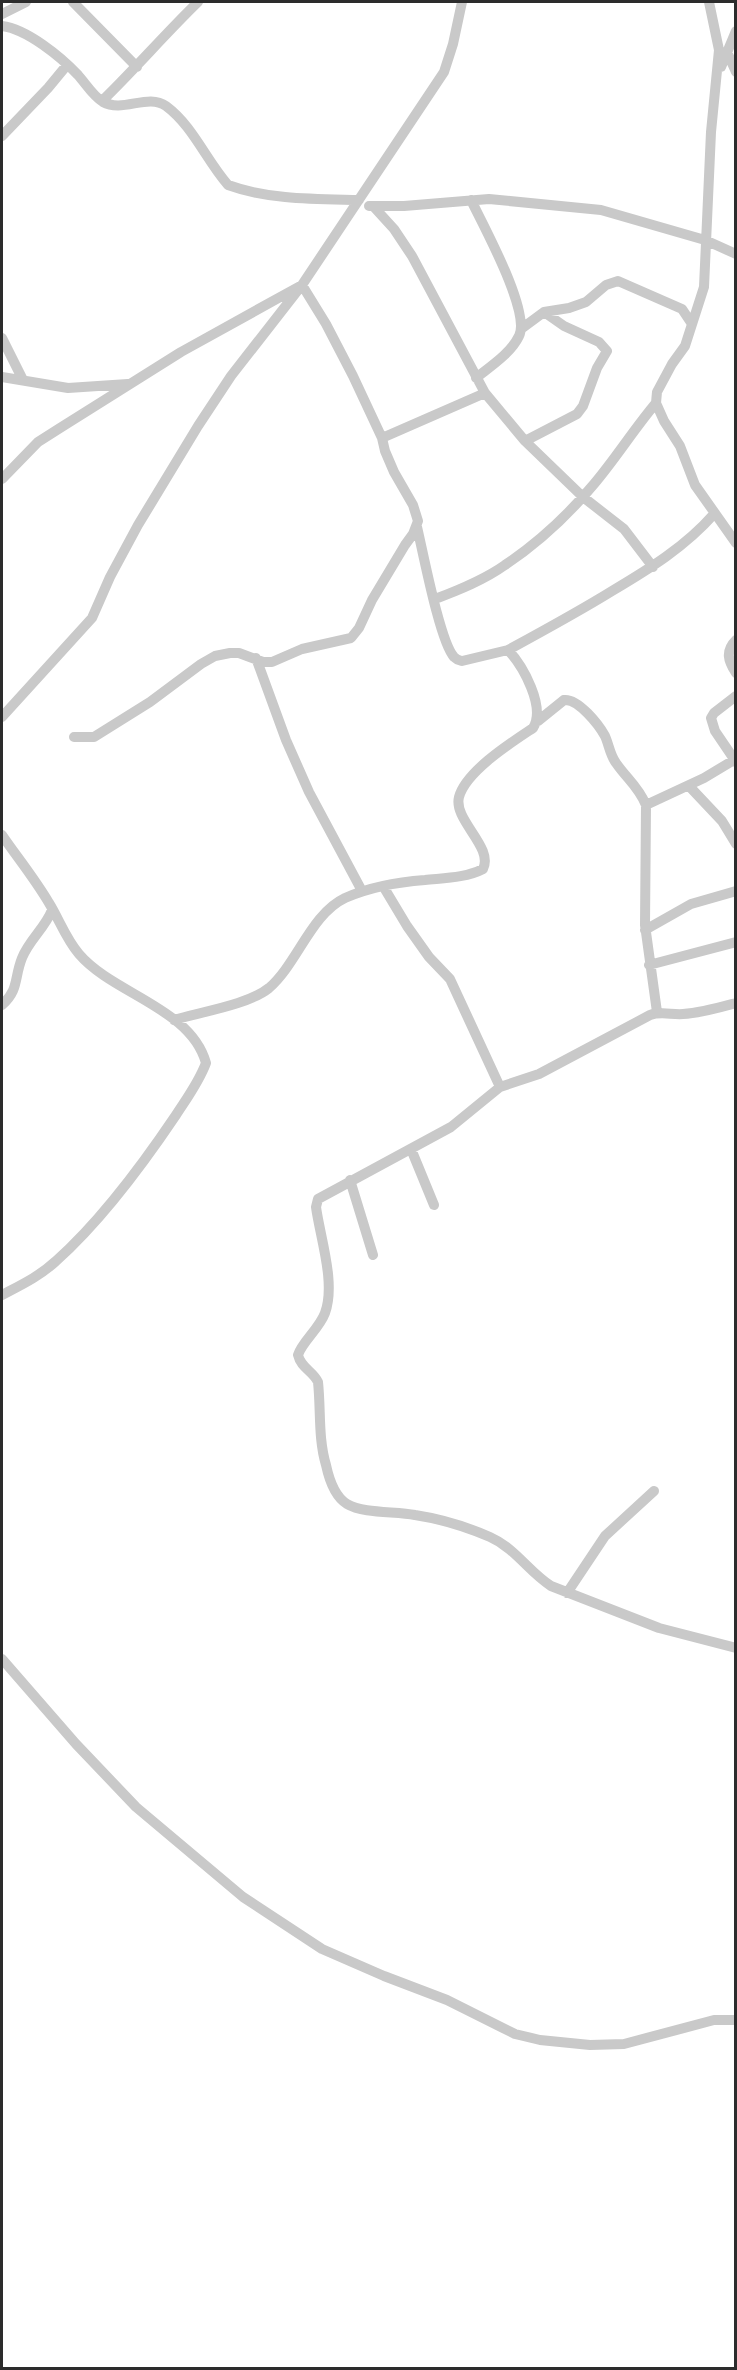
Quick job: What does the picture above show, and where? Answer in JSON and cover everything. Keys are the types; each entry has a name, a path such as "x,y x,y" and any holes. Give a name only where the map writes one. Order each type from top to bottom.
{"street":[{"path":"2,14 26,2"},
{"path":"73,2 137,67"},
{"path":"102,101 137,67 173,25 198,2"},
{"path":"2,717 93,618 110,577 198,426 231,376 303,285 444,72 450,58 462,2"},
{"path":"709,2 719,50 711,132 704,287 685,345 657,392 656,404 680,446 694,485 735,541"},
{"path":"2,26 41,44 67,65 102,101 111,105 123,106 149,102 163,104 178,116 228,184 240,189 373,206 404,206 489,198 601,210 705,240 735,254"},
{"path":"718,76 735,31"},
{"path":"727,52 735,72"},
{"path":"2,136 67,65"},
{"path":"471,200 514,295 522,319 521,329 514,345 476,378"},
{"path":"373,206 394,229 412,256 485,393 525,441 583,497 624,529 653,567"},
{"path":"521,329 544,312 569,308 586,302 610,282 618,281 682,309 692,324"},
{"path":"2,479 38,442 181,352 303,285"},
{"path":"74,737 94,737 150,702 194,668 215,656 230,652 263,662 272,662 302,649 351,638 417,527 418,521 413,505 394,472 382,438 326,324 303,285"},
{"path":"525,441 577,414 583,406 597,368 607,351 599,342 564,326 544,312"},
{"path":"2,338 23,380"},
{"path":"2,377 68,388 132,384"},
{"path":"382,438 485,393"},
{"path":"435,599 471,585 505,566 563,517 583,497 656,404"},
{"path":"417,527 445,636 456,660 462,661 508,650 565,620 653,567 696,534 714,514"},
{"path":"735,640 729,647 728,660 735,673"},
{"path":"508,650 528,680 538,713 538,721"},
{"path":"256,658 264,687 304,781 362,891"},
{"path":"646,805 689,786 735,761 715,731 711,718 735,696"},
{"path":"174,1020 252,998 268,988 289,966 327,912 342,899 383,886 467,874 483,869 486,863 484,854 461,811 459,797 469,781 488,760 533,728 538,721 564,700 573,700 598,724 615,761 640,790 646,805 645,930 657,1012"},
{"path":"689,786 722,821 735,844"},
{"path":"2,835 79,954 98,971 174,1020 203,1051 206,1063 193,1090 130,1179 81,1235 56,1262 42,1273 2,1295"},
{"path":"383,886 429,957 450,979 500,1086"},
{"path":"645,930 691,904 735,891"},
{"path":"2,1005 11,997 22,958 48,920 52,909"},
{"path":"649,965 735,942"},
{"path":"735,1003 695,1013 657,1012 539,1074 500,1086 462,1120 318,1199 316,1207 326,1264 328,1301 321,1322 298,1355 304,1369 316,1377 318,1382 322,1445 329,1474 338,1496 347,1504 358,1509 416,1515 469,1529 505,1545 539,1578 567,1593 659,1628 735,1648"},
{"path":"411,1149 434,1205"},
{"path":"350,1180 373,1255"},
{"path":"567,1593 605,1536 654,1491"},
{"path":"2,1659 76,1744 136,1807 243,1897 322,1948 384,1976 447,2000 515,2034 540,2040 590,2045 624,2044 714,2020 735,2020"}]}
